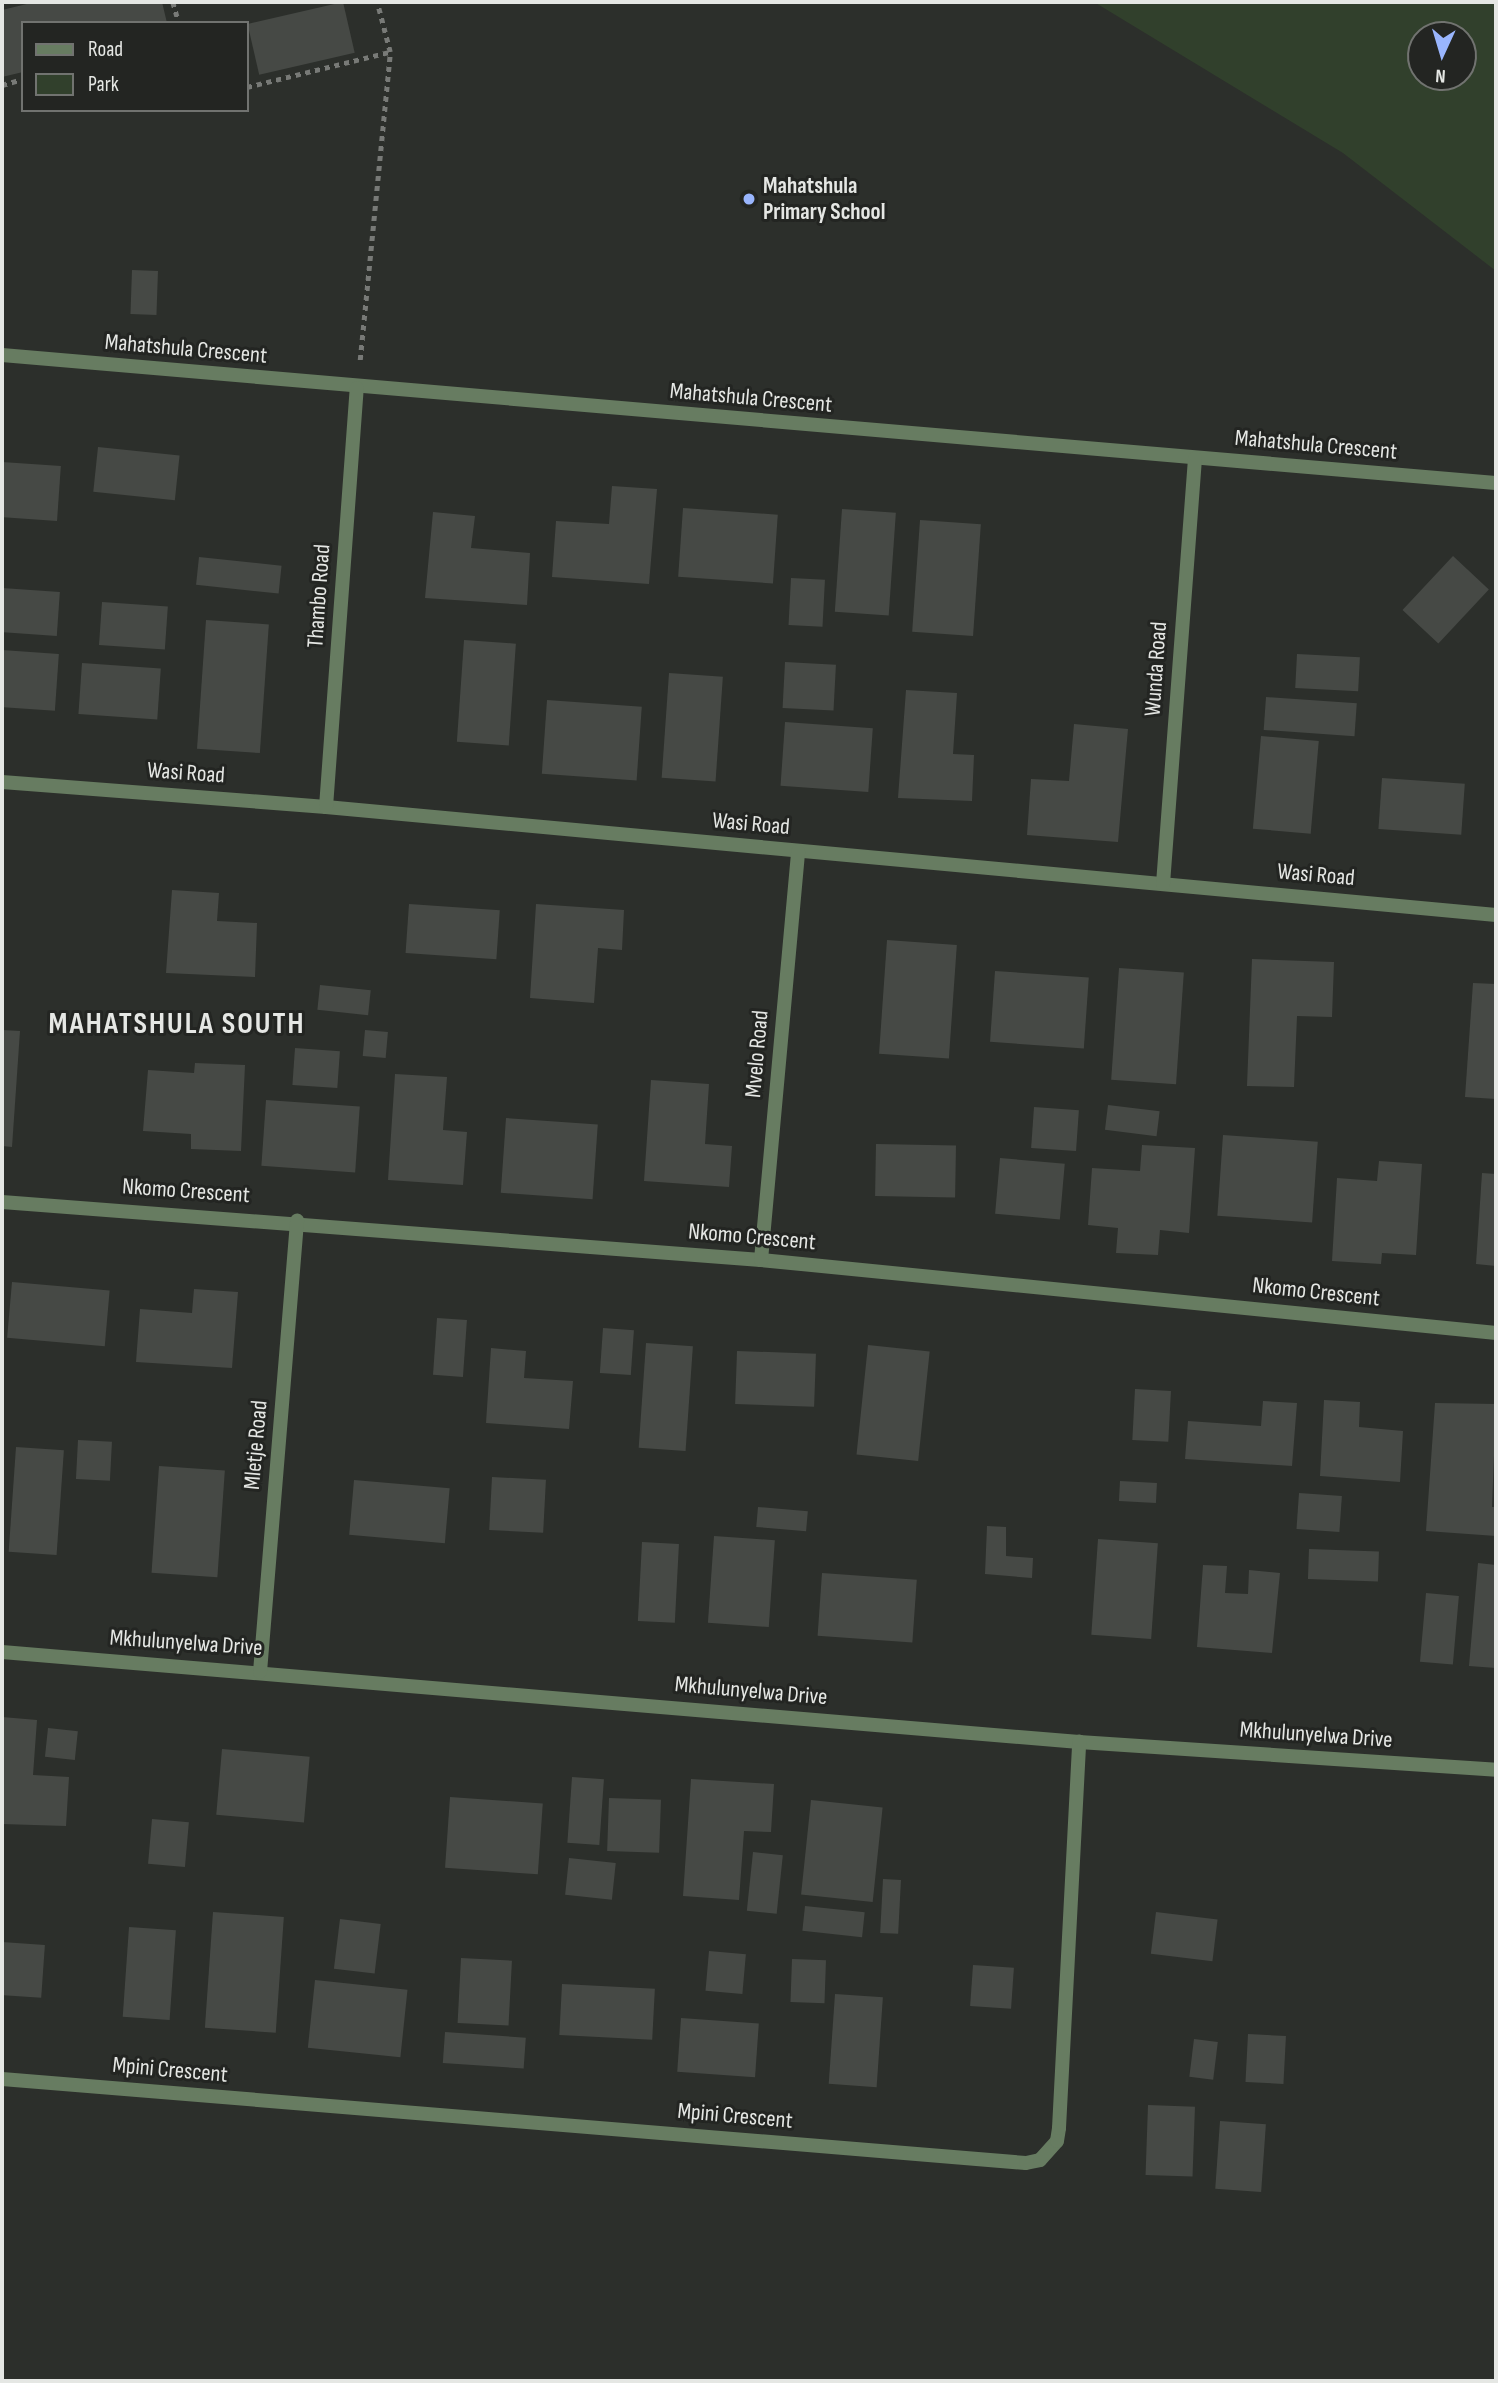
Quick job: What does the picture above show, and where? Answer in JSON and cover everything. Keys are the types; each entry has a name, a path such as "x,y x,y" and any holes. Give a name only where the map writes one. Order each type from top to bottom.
{"street":[{"name":"Mahatshula Crescent","path":"2,355 357,388 1496,483"},
{"name":"Thambo Road","path":"326,807 357,388"},
{"name":"Wunda Road","path":"1163,884 1195,458"},
{"name":"Wasi Road","path":"2,782 326,807 1496,915"},
{"name":"Mvelo Road","path":"761,1260 798,852"},
{"name":"Nkomo Crescent","path":"2,1202 298,1221 761,1260 1496,1333"},
{"name":"Mletje Road","path":"260,1672 298,1221"},
{"name":"Mkhulunyelwa Drive","path":"2,1652 1079,1742 1496,1770"},
{"name":"Mpini Crescent","path":"2,2079 1026,2163 1040,2160 1057,2141 1059,2128 1079,1742"}],"path":[{"path":"173,2 178,21"},
{"path":"357,388 390,52 377,2"},
{"path":"248,87 390,52"},
{"path":"2,85 21,80"}],"green space":[{"path":"1094,2 1496,2 1496,271 1343,153"}],"building":[{"path":"35,2 162,2 167,21 21,21 21,72 2,77 2,10"},
{"path":"343,2 355,53 259,75 248,24"},
{"path":"132,270 158,271 156,315 130,314"},
{"path":"98,447 180,456 175,500 93,492"},
{"path":"2,462 61,466 57,521 2,517"},
{"path":"612,486 657,489 649,584 552,577 556,521 609,524"},
{"path":"683,508 778,515 773,583 678,577"},
{"path":"842,509 896,513 889,616 835,612"},
{"path":"433,512 475,516 471,548 530,553 527,605 425,598"},
{"path":"920,520 981,524 973,636 912,632"},
{"path":"1453,556 1489,589 1438,644 1403,610"},
{"path":"199,557 282,566 279,594 196,585"},
{"path":"791,578 825,580 822,627 789,625"},
{"path":"2,588 60,592 57,636 2,632"},
{"path":"102,602 168,607 165,649 99,645"},
{"path":"206,620 269,624 260,753 197,749"},
{"path":"464,640 516,644 509,745 457,742"},
{"path":"2,650 59,654 55,711 2,707"},
{"path":"1297,654 1360,657 1358,691 1295,688"},
{"path":"785,662 836,665 834,711 783,708"},
{"path":"82,663 161,669 157,719 78,714"},
{"path":"669,673 723,677 716,782 662,778"},
{"path":"906,690 957,693 953,754 974,755 972,801 898,798"},
{"path":"1266,697 1357,703 1354,736 1264,730"},
{"path":"547,700 642,707 637,780 542,774"},
{"path":"785,722 873,728 868,792 781,786"},
{"path":"1074,724 1128,729 1118,842 1027,835 1031,779 1069,781"},
{"path":"1261,736 1319,741 1311,834 1253,829"},
{"path":"1382,778 1465,784 1461,835 1378,829"},
{"path":"172,890 219,893 217,921 257,923 255,977 166,973"},
{"path":"409,904 500,910 496,959 406,953"},
{"path":"536,904 624,910 622,950 598,948 594,1003 530,998"},
{"path":"887,940 957,945 949,1059 879,1054"},
{"path":"1252,959 1334,962 1332,1017 1297,1016 1294,1087 1247,1086"},
{"path":"1119,968 1184,973 1176,1084 1111,1080"},
{"path":"995,971 1089,978 1084,1048 990,1042"},
{"path":"1473,983 1496,984 1496,1099 1465,1097"},
{"path":"320,985 371,990 368,1015 317,1010"},
{"path":"2,1030 20,1031 12,1147 2,1146"},
{"path":"365,1030 388,1032 386,1058 363,1056"},
{"path":"295,1048 340,1051 337,1088 292,1085"},
{"path":"195,1063 245,1065 241,1151 191,1149 191,1134 143,1131 148,1070 194,1073"},
{"path":"395,1074 447,1077 443,1130 467,1132 463,1185 388,1180"},
{"path":"651,1080 709,1084 705,1144 732,1146 729,1187 644,1181"},
{"path":"266,1100 360,1107 355,1172 261,1166"},
{"path":"1108,1105 1160,1111 1157,1136 1105,1130"},
{"path":"1034,1107 1079,1110 1076,1151 1031,1148"},
{"path":"506,1118 598,1124 593,1199 501,1193"},
{"path":"1223,1135 1318,1142 1312,1222 1217,1216"},
{"path":"876,1144 956,1145 955,1197 875,1196"},
{"path":"1142,1145 1195,1148 1189,1233 1160,1230 1158,1255 1116,1253 1118,1228 1088,1225 1092,1168 1140,1171"},
{"path":"1000,1158 1065,1164 1060,1219 995,1214"},
{"path":"1379,1161 1422,1164 1416,1255 1382,1253 1381,1264 1332,1261 1337,1178 1377,1181"},
{"path":"1482,1173 1496,1174 1496,1266 1476,1264"},
{"path":"12,1282 110,1291 105,1346 7,1338"},
{"path":"194,1289 238,1292 232,1368 136,1362 140,1309 192,1313"},
{"path":"437,1318 467,1320 463,1377 433,1375"},
{"path":"603,1328 634,1330 631,1375 600,1373"},
{"path":"646,1343 693,1346 686,1451 639,1448"},
{"path":"868,1345 930,1351 918,1461 857,1454"},
{"path":"491,1348 526,1351 524,1378 573,1381 569,1429 486,1423"},
{"path":"737,1351 816,1354 814,1407 735,1404"},
{"path":"1135,1389 1171,1391 1168,1442 1132,1440"},
{"path":"1324,1400 1360,1402 1359,1427 1403,1431 1400,1482 1320,1476"},
{"path":"1263,1401 1297,1403 1292,1466 1185,1459 1188,1421 1261,1426"},
{"path":"1435,1403 1496,1404 1492,1507 1496,1507 1496,1536 1426,1531"},
{"path":"78,1440 112,1442 110,1481 76,1479"},
{"path":"16,1447 64,1450 57,1555 9,1552"},
{"path":"159,1466 225,1471 217,1577 152,1573"},
{"path":"492,1477 546,1480 543,1533 489,1530"},
{"path":"354,1480 450,1488 445,1543 349,1535"},
{"path":"1120,1481 1157,1483 1156,1503 1119,1501"},
{"path":"1299,1493 1342,1496 1339,1532 1296,1529"},
{"path":"758,1507 808,1511 806,1531 756,1527"},
{"path":"987,1526 1006,1527 1006,1556 1033,1558 1032,1578 985,1574"},
{"path":"714,1536 775,1540 769,1627 708,1623"},
{"path":"1098,1539 1158,1543 1151,1639 1091,1635"},
{"path":"642,1542 679,1544 675,1623 638,1621"},
{"path":"1309,1549 1379,1551 1378,1581 1308,1579"},
{"path":"1478,1563 1496,1565 1496,1668 1469,1666"},
{"path":"1203,1565 1227,1566 1225,1593 1248,1594 1249,1570 1280,1573 1272,1653 1197,1647"},
{"path":"822,1573 917,1580 912,1642 818,1636"},
{"path":"1426,1593 1459,1596 1453,1665 1420,1662"},
{"path":"2,1717 37,1720 33,1775 69,1777 66,1826 2,1824"},
{"path":"48,1728 78,1731 75,1760 45,1757"},
{"path":"222,1749 310,1757 304,1822 216,1815"},
{"path":"572,1777 604,1779 599,1845 567,1843"},
{"path":"691,1779 774,1784 771,1832 744,1831 739,1900 683,1896"},
{"path":"450,1797 543,1803 538,1874 445,1868"},
{"path":"609,1798 661,1800 659,1853 607,1851"},
{"path":"811,1800 883,1808 873,1902 801,1894"},
{"path":"152,1819 189,1822 185,1867 148,1864"},
{"path":"753,1852 783,1855 777,1914 747,1911"},
{"path":"569,1858 616,1863 612,1900 565,1895"},
{"path":"883,1879 901,1880 898,1934 880,1933"},
{"path":"805,1906 865,1912 862,1937 802,1931"},
{"path":"213,1912 284,1917 276,2033 205,2028"},
{"path":"1156,1912 1218,1920 1212,1961 1151,1954"},
{"path":"340,1919 381,1924 375,1974 334,1969"},
{"path":"129,1927 176,1930 170,2020 123,2017"},
{"path":"2,1942 45,1945 41,1998 2,1995"},
{"path":"709,1951 746,1954 742,1994 706,1991"},
{"path":"461,1958 512,1961 509,2026 458,2023"},
{"path":"792,1959 826,1960 824,2003 790,2002"},
{"path":"973,1965 1014,1968 1011,2009 970,2006"},
{"path":"315,1980 407,1990 400,2057 308,2048"},
{"path":"562,1984 655,1989 652,2040 559,2035"},
{"path":"835,1994 883,1997 877,2087 829,2084"},
{"path":"681,2018 759,2023 755,2077 677,2072"},
{"path":"445,2032 526,2038 524,2069 443,2063"},
{"path":"1248,2034 1286,2036 1283,2084 1245,2082"},
{"path":"1194,2039 1218,2042 1213,2080 1189,2077"},
{"path":"1148,2105 1195,2107 1193,2177 1146,2175"},
{"path":"1220,2121 1266,2124 1261,2192 1215,2189"}],"place":[{"name":"Mahatshula Primary School","path":"749,199"}],"district":[{"name":"MAHATSHULA SOUTH","path":"177,1024"}]}
